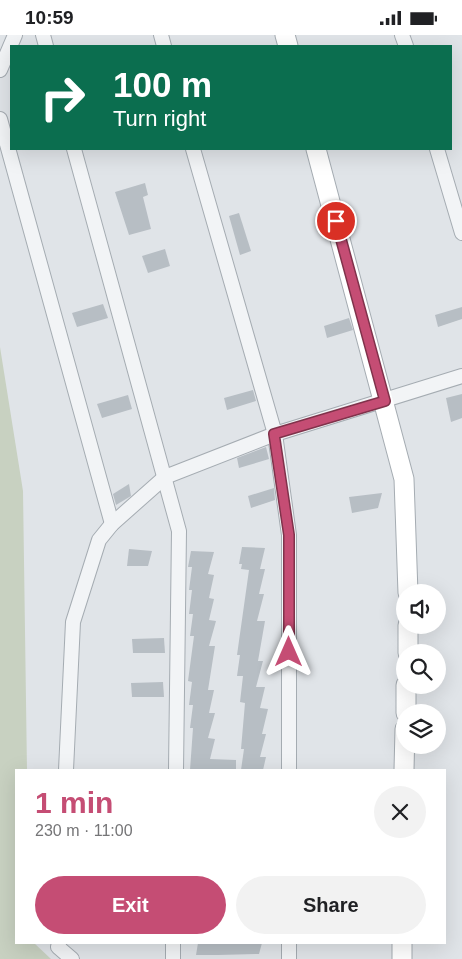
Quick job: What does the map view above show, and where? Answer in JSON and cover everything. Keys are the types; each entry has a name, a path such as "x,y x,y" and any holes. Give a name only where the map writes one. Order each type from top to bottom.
{"street":[{"path":"0,70 14,35"},
{"path":"0,119 112,524"},
{"path":"74,150 179,531 176,769"},
{"path":"194,150 274,434 289,535 289,769"},
{"path":"316,150 385,401 404,479 408,584"},
{"path":"437,150 462,233"},
{"path":"66,769 73,622 99,540 112,524 164,477 274,434 462,376"},
{"path":"404,754 404,769"},
{"path":"58,944 58,947 72,959"},
{"path":"173,944 173,959"},
{"path":"289,944 289,959"},
{"path":"402,944 402,959"}],"green space":[{"path":"0,347 23,491 27,769 15,769 15,944 35,944 51,959 0,959"}],"building":[{"path":"145,183 148,195 143,197 151,229 129,235 115,192"},
{"path":"239,213 251,251 240,255 229,216"},
{"path":"165,249 170,266 148,273 142,256"},
{"path":"103,304 108,318 77,327 72,313"},
{"path":"462,307 462,319 438,327 435,315"},
{"path":"349,318 353,330 327,338 324,326"},
{"path":"253,390 256,401 227,410 224,398"},
{"path":"462,394 462,418 451,422 446,398"},
{"path":"128,395 132,409 102,418 97,404"},
{"path":"266,447 269,459 239,468 237,458"},
{"path":"129,484 131,496 116,505 113,494"},
{"path":"274,488 275,500 251,508 248,496"},
{"path":"382,493 378,508 352,513 349,497"},
{"path":"242,547 265,548 260,569 265,569 259,594 264,594 257,621 265,621 258,661 263,661 256,687 265,687 260,708 268,709 262,734 266,734 260,757 266,757 263,769 241,769 244,749 241,749 245,703 240,702 243,676 237,676 240,655 237,655 249,570 241,569 242,564 239,564"},
{"path":"129,549 152,551 148,566 127,566"},
{"path":"191,551 214,552 208,574 214,575 209,598 214,599 209,620 216,621 209,646 215,646 208,690 214,690 209,713 215,713 208,738 215,739 210,759 236,760 236,769 190,769 193,728 190,728 193,705 189,705 192,682 188,681 194,636 190,636 193,614 189,614 192,590 189,590 192,567 188,567"},
{"path":"164,638 165,653 133,653 132,639"},
{"path":"163,682 164,697 132,697 131,683"},
{"path":"198,944 262,944 259,954 196,955"}],"route":[{"path":"289,652 289,535 274,434 385,401 336,221"}]}
